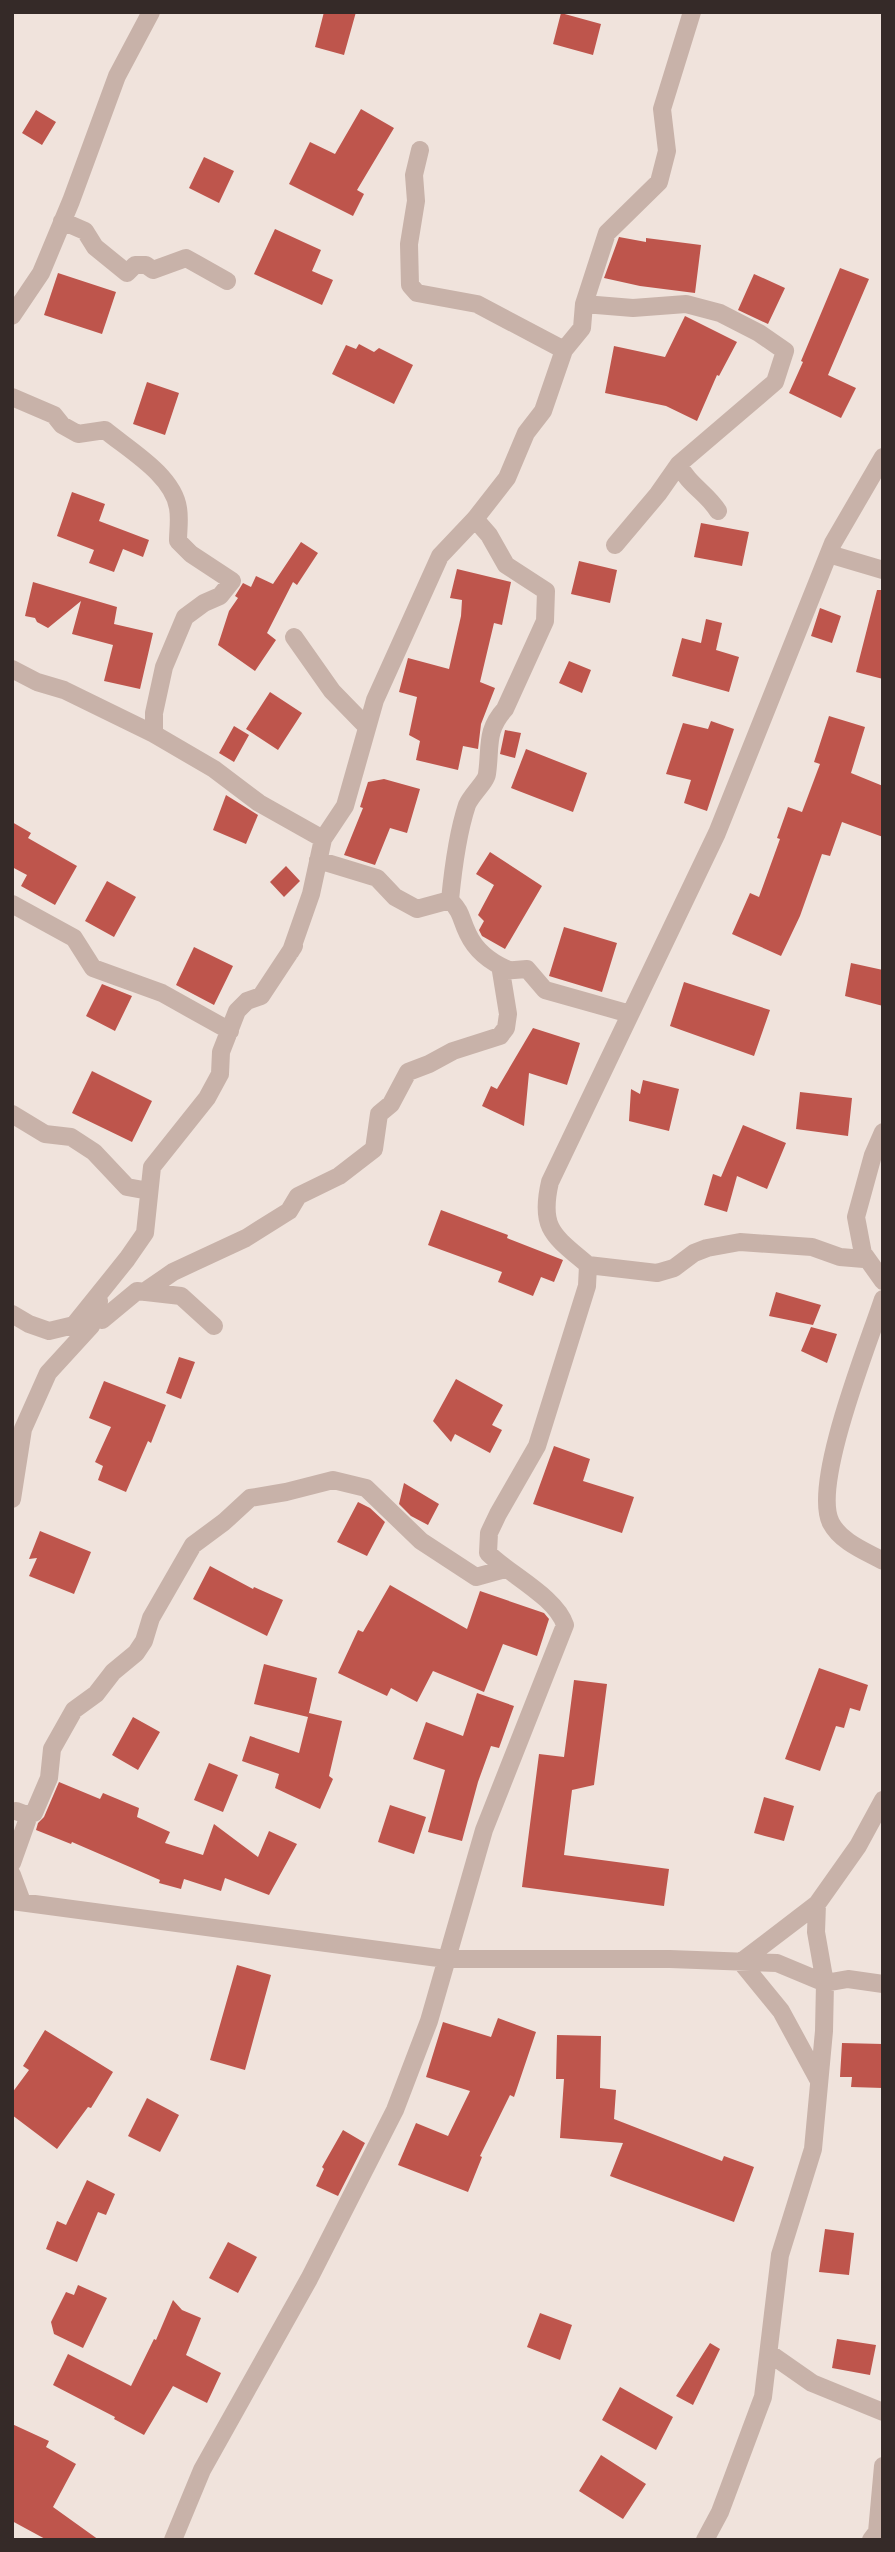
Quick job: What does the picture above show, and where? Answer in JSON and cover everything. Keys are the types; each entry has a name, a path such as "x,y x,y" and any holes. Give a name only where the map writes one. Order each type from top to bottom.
{"street":[{"path":"12,316 41,273 117,76 151,12"},
{"path":"12,1314 48,1331 74,1325 145,1233 152,1167 207,1098 220,1074 220,1052 237,1011 247,1001 261,996 293,949 311,894 323,839 345,806 375,700 440,556 475,519 507,478 526,433 544,411 564,350 582,328 584,304 607,233 659,182 667,151 662,108 692,12"},
{"path":"420,150 414,175 416,201 409,244 410,285 418,293 477,304 564,350"},
{"path":"62,221 85,231 95,247 127,273 135,265 146,265 153,270 186,258 227,281"},
{"path":"584,304 633,308 685,304 720,313 759,333 785,351 775,382 680,464 659,494 615,545"},
{"path":"12,397 54,415 62,425 78,434 105,430 142,457 164,481 178,507 178,541 191,554 232,581 220,596 204,603 185,617 164,667 154,713 154,734"},
{"path":"883,457 829,554 717,833 550,1182 545,1205 551,1231 588,1265 657,1273 674,1268 694,1253 707,1248 740,1242 812,1247 840,1256 864,1259 856,1217 873,1156 883,1132"},
{"path":"680,464 684,477 711,500 718,511"},
{"path":"475,519 489,535 506,565 546,591 545,621 489,738 487,777 468,803 453,863 450,900 461,912 468,935 490,962 509,970"},
{"path":"829,554 883,570"},
{"path":"295,637 332,691 367,727"},
{"path":"12,669 37,682 64,690 154,734 215,769 258,803 323,839"},
{"path":"318,860 377,878 395,897 417,909 450,900"},
{"path":"12,904 74,938 93,968 162,993 230,1031"},
{"path":"144,1292 173,1272 246,1238 289,1211 298,1196 339,1176 374,1149 379,1114 391,1104 408,1072 453,1051 500,1036 506,1028 509,1014 501,971 527,970 545,990 630,1014"},
{"path":"12,1114 46,1134 71,1138 94,1152 127,1187 149,1191"},
{"path":"863,1253 883,1280"},
{"path":"173,2540 202,2470 309,2279 395,2110 429,2021 484,1830 565,1625 561,1613 488,1553 489,1533 537,1446 587,1286 588,1265"},
{"path":"12,1499 23,1429 48,1373 91,1326 102,1291"},
{"path":"95,1313 102,1320 137,1291 181,1296 214,1326"},
{"path":"883,1299 852,1384 826,1492 830,1522 845,1540 883,1561"},
{"path":"18,1812 34,1813 48,1778 52,1749 74,1710 96,1694 113,1672 136,1653 144,1641 150,1618 193,1545 250,1498 333,1480 366,1488 421,1541 476,1577 505,1569"},
{"path":"741,1962 817,1904 858,1846 883,1800"},
{"path":"12,1863 27,1821 18,1812"},
{"path":"12,1875 17,1901 446,1959 670,1959 777,1963 825,1983 848,1979 883,1984"},
{"path":"705,2540 720,2512 763,2397 780,2255 813,2148 824,2031 825,1983 816,1932 817,1904"},
{"path":"741,1962 781,2011 819,2081"},
{"path":"769,2353 812,2383 883,2412"},
{"path":"871,2540 877,2532 883,2466"}],"building":[{"path":"324,12 356,12 344,55 315,47"},
{"path":"561,13 601,24 593,55 553,44"},
{"path":"361,109 394,128 357,190 364,194 353,216 289,184 310,142 335,154"},
{"path":"36,110 56,122 42,145 22,133"},
{"path":"204,157 234,171 219,203 189,188"},
{"path":"275,229 321,250 312,271 333,280 322,305 254,274"},
{"path":"619,237 646,242 646,238 701,245 695,293 604,278"},
{"path":"840,268 869,279 828,375 856,388 841,418 789,393"},
{"path":"58,273 116,292 102,334 44,315"},
{"path":"754,274 785,288 768,324 738,310"},
{"path":"685,316 737,342 719,376 717,375 697,421 666,406 605,393 614,346 665,357"},
{"path":"359,344 374,352 379,348 413,365 394,404 332,374 346,345 356,349"},
{"path":"147,382 179,393 165,435 133,424"},
{"path":"72,492 105,504 99,521 149,540 143,557 123,549 114,572 89,563 94,550 57,536"},
{"path":"701,523 749,532 742,566 694,557"},
{"path":"301,542 318,553 297,585 293,582 267,633 276,640 255,671 218,645 229,611 238,598 235,596 243,583 251,587 256,576 273,584"},
{"path":"579,561 617,570 610,603 571,594"},
{"path":"457,569 511,582 502,625 494,623 480,682 495,688 481,724 478,749 463,746 458,770 416,760 420,741 409,735 417,697 399,692 408,658 449,669 461,616 462,600 450,598"},
{"path":"33,582 117,607 114,624 153,633 140,689 104,681 113,645 72,634 81,601 48,628 35,618 25,616"},
{"path":"877,590 883,590 883,679 856,672"},
{"path":"820,608 841,616 832,643 811,636"},
{"path":"706,619 722,623 716,650 739,657 729,692 672,676 682,638 701,643"},
{"path":"569,661 591,670 582,693 559,683"},
{"path":"270,692 302,713 278,750 246,729"},
{"path":"829,716 865,727 851,773 883,786 883,837 842,822 830,856 822,854 800,916 781,956 732,934 750,893 759,897 780,839 777,838 788,807 802,812 820,764 814,762"},
{"path":"711,721 734,729 707,811 684,803 691,780 666,774 683,723 708,729"},
{"path":"234,726 249,735 234,762 219,753"},
{"path":"505,730 521,733 515,758 500,754"},
{"path":"526,749 587,773 573,812 511,788"},
{"path":"384,779 420,789 407,833 390,828 375,865 344,855 363,808 360,807 368,782"},
{"path":"226,795 258,815 246,844 213,830"},
{"path":"12,822 31,833 28,838 77,866 55,905 21,886 27,875 12,867"},
{"path":"490,852 542,886 505,949 482,936 479,930 484,921 478,915 494,885 476,874"},
{"path":"286,866 300,881 284,897 270,882"},
{"path":"107,881 136,897 114,937 85,921"},
{"path":"564,927 617,943 602,992 549,976"},
{"path":"194,947 233,966 214,1005 176,985"},
{"path":"851,963 883,970 883,1006 845,996"},
{"path":"684,982 770,1010 754,1056 670,1026"},
{"path":"102,984 132,996 115,1031 86,1016"},
{"path":"533,1028 580,1043 567,1085 529,1073 524,1126 482,1106 491,1086 497,1089"},
{"path":"92,1071 152,1101 132,1142 72,1113"},
{"path":"643,1080 679,1089 669,1131 629,1121 631,1089 640,1094"},
{"path":"800,1092 852,1098 848,1136 796,1129"},
{"path":"743,1125 786,1143 767,1189 737,1176 727,1212 704,1205 713,1174 721,1177"},
{"path":"441,1210 508,1235 507,1238 563,1260 554,1282 541,1277 533,1296 498,1282 502,1272 428,1245"},
{"path":"776,1292 821,1305 813,1325 769,1316"},
{"path":"811,1327 837,1334 827,1363 801,1351"},
{"path":"179,1357 195,1362 181,1399 166,1393"},
{"path":"456,1379 503,1405 492,1425 502,1430 490,1453 455,1434 451,1442 433,1421"},
{"path":"104,1381 166,1405 151,1443 148,1441 126,1492 98,1480 103,1466 95,1462 111,1427 89,1418"},
{"path":"554,1446 590,1459 583,1481 634,1497 622,1533 533,1504"},
{"path":"404,1483 439,1504 428,1525 411,1516 399,1504"},
{"path":"358,1502 370,1508 385,1522 367,1556 337,1542"},
{"path":"40,1531 91,1552 74,1594 29,1576 37,1558 29,1559"},
{"path":"210,1566 253,1589 254,1587 283,1600 267,1636 193,1599"},
{"path":"390,1585 467,1629 480,1591 544,1613 549,1619 537,1656 503,1644 484,1692 433,1671 417,1702 391,1688 387,1696 338,1673 358,1630 363,1632"},
{"path":"264,1664 317,1678 308,1717 254,1704"},
{"path":"819,1668 868,1685 860,1711 850,1708 844,1728 836,1726 820,1771 785,1759"},
{"path":"574,1680 607,1684 594,1785 572,1790 564,1855 669,1869 664,1906 522,1887 539,1754 564,1757"},
{"path":"477,1693 514,1706 499,1748 491,1746 462,1841 428,1832 445,1770 413,1759 426,1722 463,1736"},
{"path":"309,1713 342,1721 329,1776 333,1779 320,1809 275,1788 279,1774 242,1761 250,1736 299,1753"},
{"path":"133,1717 160,1732 138,1770 112,1755"},
{"path":"209,1763 238,1775 223,1812 194,1800"},
{"path":"59,1782 100,1799 103,1793 139,1808 137,1817 170,1832 165,1843 203,1855 214,1824 258,1857 269,1831 297,1844 269,1895 225,1878 221,1891 184,1879 181,1889 159,1883 160,1880 72,1842 71,1844 36,1830"},
{"path":"764,1797 794,1806 784,1841 754,1833"},
{"path":"390,1805 426,1817 414,1854 378,1842"},
{"path":"237,1965 271,1975 245,2070 210,2060"},
{"path":"498,2018 536,2032 514,2097 510,2095 480,2156 482,2157 468,2192 398,2165 416,2123 448,2136 470,2091 426,2077 443,2022 491,2037"},
{"path":"45,2030 113,2072 91,2108 88,2107 57,2149 12,2115 12,2093 29,2070 23,2066"},
{"path":"557,2035 601,2036 600,2088 616,2090 614,2119 722,2161 724,2156 754,2167 734,2222 610,2176 623,2143 560,2138 564,2079 556,2079"},
{"path":"842,2043 883,2044 883,2088 851,2087 852,2077 840,2077"},
{"path":"147,2098 179,2115 160,2152 128,2136"},
{"path":"343,2130 365,2143 338,2196 316,2186 324,2169 322,2167"},
{"path":"87,2180 115,2194 106,2215 98,2212 77,2262 46,2249 57,2221 66,2225"},
{"path":"825,2229 854,2233 849,2275 819,2272"},
{"path":"228,2242 257,2257 238,2293 209,2278"},
{"path":"78,2285 107,2298 83,2348 54,2334 51,2322 66,2292 74,2295"},
{"path":"173,2300 182,2310 201,2318 186,2355 221,2373 207,2403 173,2386 144,2435 53,2385 68,2354 131,2386 154,2339 156,2340"},
{"path":"540,2313 572,2325 560,2360 527,2347"},
{"path":"837,2339 876,2345 870,2375 832,2368"},
{"path":"710,2343 720,2349 693,2405 676,2396"},
{"path":"620,2387 673,2417 656,2450 602,2420"},
{"path":"12,2424 49,2441 46,2447 76,2464 53,2507 99,2540 47,2540 12,2521"},
{"path":"601,2455 646,2484 623,2519 579,2491"}]}
